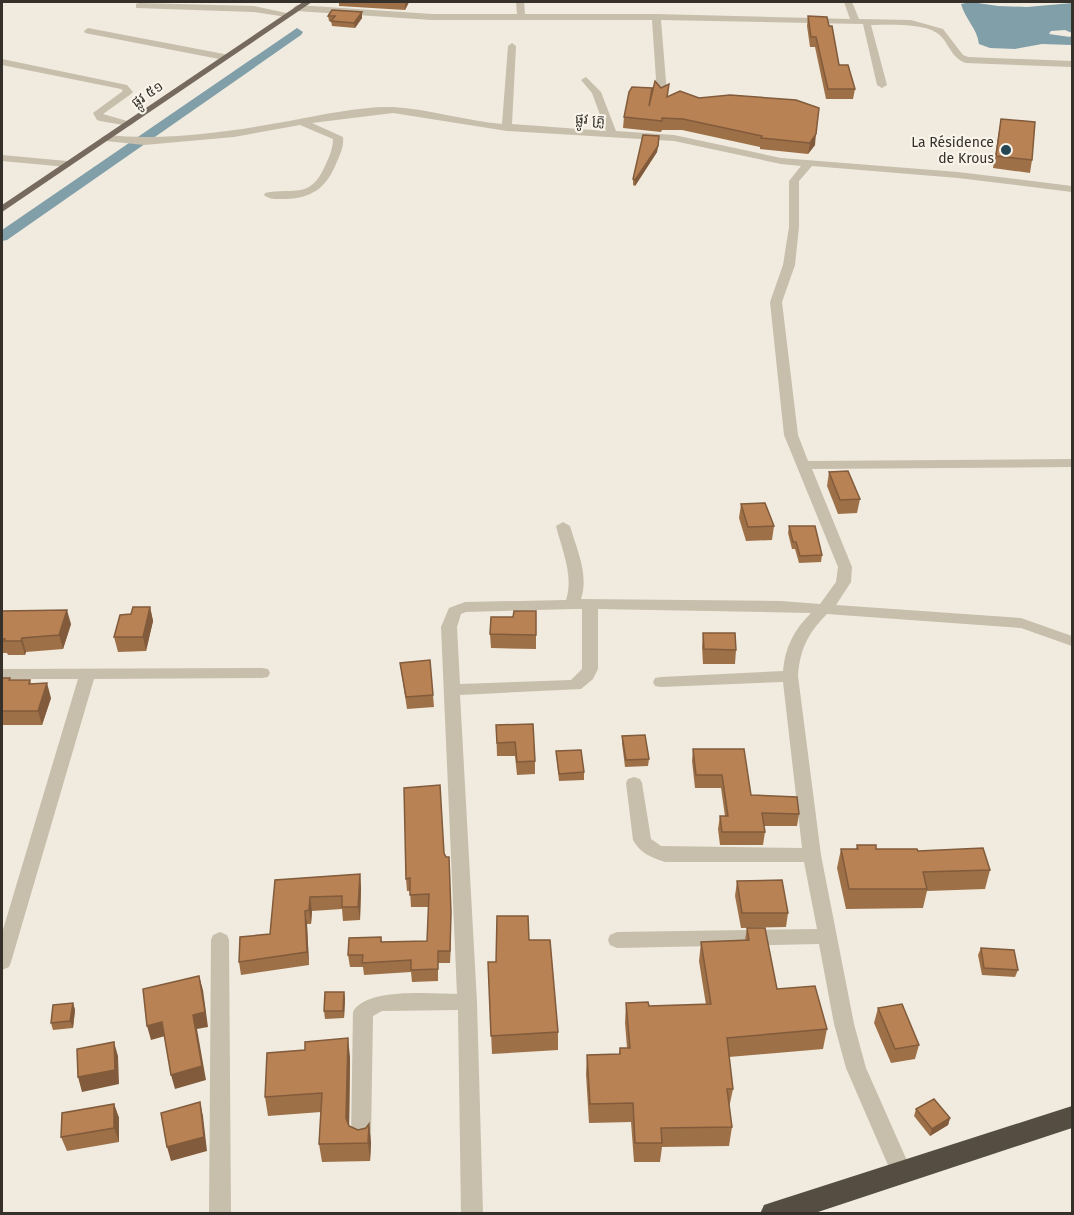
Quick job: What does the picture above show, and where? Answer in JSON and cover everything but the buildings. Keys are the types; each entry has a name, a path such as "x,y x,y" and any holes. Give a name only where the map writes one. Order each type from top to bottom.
{"highway":[{"path":"773,1214 1072,1117"}],"main road":[{"name":"ផ្លូវ ៥១","path":"2,209 224,57 282,13 308,2"}],"street":[{"path":"520,2 521,17"},
{"path":"848,2 855,21"},
{"path":"139,6 264,10 282,13"},
{"path":"297,8 432,17 656,17 911,23 931,27 945,35 960,57 966,60 1072,64"},
{"path":"656,17 662,94"},
{"path":"866,21 882,85"},
{"path":"88,31 224,57"},
{"path":"507,128 512,46"},
{"path":"2,62 124,87 128,92 98,113 100,118 129,123"},
{"path":"586,80 592,85 612,133"},
{"name":"ផ្លូវ គ្រូ","path":"106,138 144,142 244,133 343,114 393,110 460,123 507,128 674,138 769,159 958,175 1072,189"},
{"path":"269,195 302,195 314,191 322,185 330,170 337,150 338,137 301,122"},
{"path":"2,158 67,164"},
{"path":"809,163 794,181 794,227 789,265 776,302 791,435 844,567 845,579 837,596 822,608 802,630 792,649 790,676 812,855 844,1024 856,1068 901,1172"},
{"path":"804,465 1072,463"},
{"path":"563,526 577,577 578,587 572,605"},
{"path":"452,690 575,685 587,675 590,669 590,604"},
{"path":"472,1214 467,1002 449,627 454,611 590,604 733,604 822,608 1035,624 1063,639 1072,641"},
{"path":"2,674 262,673"},
{"path":"2,960 88,674"},
{"path":"661,682 790,676"},
{"path":"634,783 642,840 651,850 665,855 812,855"},
{"path":"616,940 828,936"},
{"path":"220,940 220,1214"},
{"path":"361,1137 363,1012 371,1006 382,1003 467,1002"}],"water":[{"path":"971,2 1027,7 1072,3 1072,33 1065,30 1051,31 1049,34 1070,37 1072,34 1072,45 1042,44 1015,49 990,48 979,44 961,4"}],"waterway":[{"path":"2,237 297,32"}],"place":[{"name":"La Résidence de Krous","path":"1006,150"}]}
